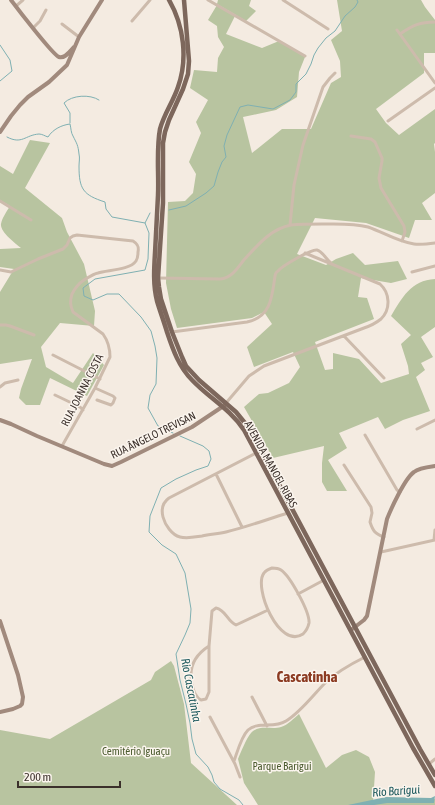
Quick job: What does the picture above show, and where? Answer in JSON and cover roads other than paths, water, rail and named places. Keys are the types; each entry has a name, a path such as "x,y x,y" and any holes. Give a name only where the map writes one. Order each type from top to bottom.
{"main road":[{"name":"AVENIDA MANOEL RIBAS","path":"168,0 177,17 182,34 184,62 178,88 164,117 158,141 160,194 162,203 156,279 172,332 182,357 190,370 225,405 247,436 314,562 353,629 427,766 435,786"},
{"name":"AVENIDA MANOEL RIBAS","path":"184,0 189,61 188,74 165,132 160,194 158,200 156,296 164,324 174,353 182,369 192,381 236,412 245,422 326,572 365,657 418,756 435,775"},
{"path":"158,200 162,203"},
{"path":"164,324 172,332"},
{"path":"247,436 255,445 258,444"},
{"path":"256,453 260,453 267,462"},
{"path":"284,504 291,507"},
{"path":"288,513 292,513 297,518"},
{"path":"314,562 322,572 326,572"},
{"path":"324,580 329,582 335,590"}],"street":[{"path":"11,0 47,46 57,56 64,57 75,45"},
{"path":"16,6 23,0"},
{"path":"0,132 20,105 64,69 70,60 79,37 102,0"},
{"path":"132,21 150,0"},
{"path":"208,0 305,56"},
{"path":"283,0 328,29"},
{"path":"33,28 40,21 46,10"},
{"path":"400,34 419,23 435,22"},
{"path":"62,24 79,37"},
{"path":"397,30 435,83"},
{"path":"290,226 294,185 303,145 323,87 335,73"},
{"path":"388,121 435,88"},
{"path":"351,136 371,138 375,142 382,158 379,178 380,183 384,193 404,226 405,232 402,241"},
{"path":"0,202 31,220"},
{"path":"156,279 220,279 227,277 265,238 276,230 290,226 310,224 353,225 367,227 402,241 414,244 435,243"},
{"name":"RUA JOANNA COSTA","path":"0,270 11,272 63,249 67,245 70,238 77,235 134,241 138,246 138,258 133,264 126,267 97,273 81,282 74,288 70,301 70,307 73,312 103,334 110,352 110,357 100,379 62,446"},
{"path":"172,332 246,322 256,319 263,314 268,306 271,299 276,273 280,268 312,250 318,250 333,265"},
{"path":"225,405 250,376 264,366 364,328 381,319 384,315 388,305 388,295 383,287 376,282 305,253"},
{"path":"412,272 435,266"},
{"path":"0,325 10,326 34,335"},
{"path":"344,336 384,378"},
{"path":"53,355 100,379"},
{"path":"0,387 5,383 18,380"},
{"path":"95,388 115,398 111,405 97,400"},
{"path":"55,395 80,407 82,410"},
{"name":"RUA ÂNGELO TREVISAN","path":"0,420 112,466 192,427 225,405"},
{"path":"417,429 435,420"},
{"path":"365,435 397,490 400,492"},
{"path":"256,453 172,496 163,503 162,508 164,521 170,530 176,535 179,537 189,538 223,532 288,513"},
{"path":"344,465 371,507 372,513 370,522 375,532 384,537"},
{"path":"353,629 367,616 389,514 400,492 413,472 419,469 435,466"},
{"path":"216,474 242,527"},
{"path":"381,552 434,540 435,530"},
{"path":"272,568 280,569 289,579 298,594 306,609 309,625 300,635 290,636 276,624 268,610 262,587 262,576 266,570 272,568"},
{"path":"298,594 324,580"},
{"path":"210,646 198,655 191,672 193,688 198,698 201,700 206,699 209,692 212,611 216,608 222,610 234,625 236,625 268,610"},
{"path":"0,621 18,675 23,697 22,704 20,706 0,712"},
{"path":"234,761 243,738 248,730 256,726 278,725 286,722 294,716 336,673 365,657"},
{"path":"252,697 267,726"},
{"path":"210,717 234,761 240,777"},
{"path":"427,766 435,759"}],"water":[{"path":"435,796 434,803 348,805 386,797 431,798"}],"waterway":[{"name":"Rio Cascatinha","path":"169,210 186,206 214,186 222,162 226,157 224,146 227,135 240,107 248,105 273,109 290,100 296,92 296,84 306,74 318,48 326,38 335,31 345,16 355,7 358,2 357,0"},
{"path":"0,45 10,60 12,71 0,81"},
{"path":"70,123 70,113 64,103 67,100 81,96 99,100"},
{"path":"7,137 16,140 39,134 48,137 58,128 70,124 78,149 81,186 87,194 105,202 106,209 112,217 145,223"},
{"name":"Rio Cascatinha","path":"150,213 145,223 149,233 148,259 145,270 95,279 83,288 84,296 93,300 107,294 119,294 141,317 151,331 157,358 156,384 150,395 148,408 158,426 173,433"},
{"name":"Rio Cascatinha","path":"180,436 203,446 209,451 211,459 208,466 176,479 161,488 150,516 149,532 162,545 176,554 185,573 191,609 190,623 176,654 196,754 208,767 214,782 220,789 239,800 243,805"}],"district":[{"name":"Cascatinha","path":"307,677"}],"park label":[{"name":"Cemitério Iguaçu","path":"136,751"},
{"name":"Parque Barigui","path":"282,766"}],"water label":[{"name":"Rio Barigui","path":"396,791"}]}
